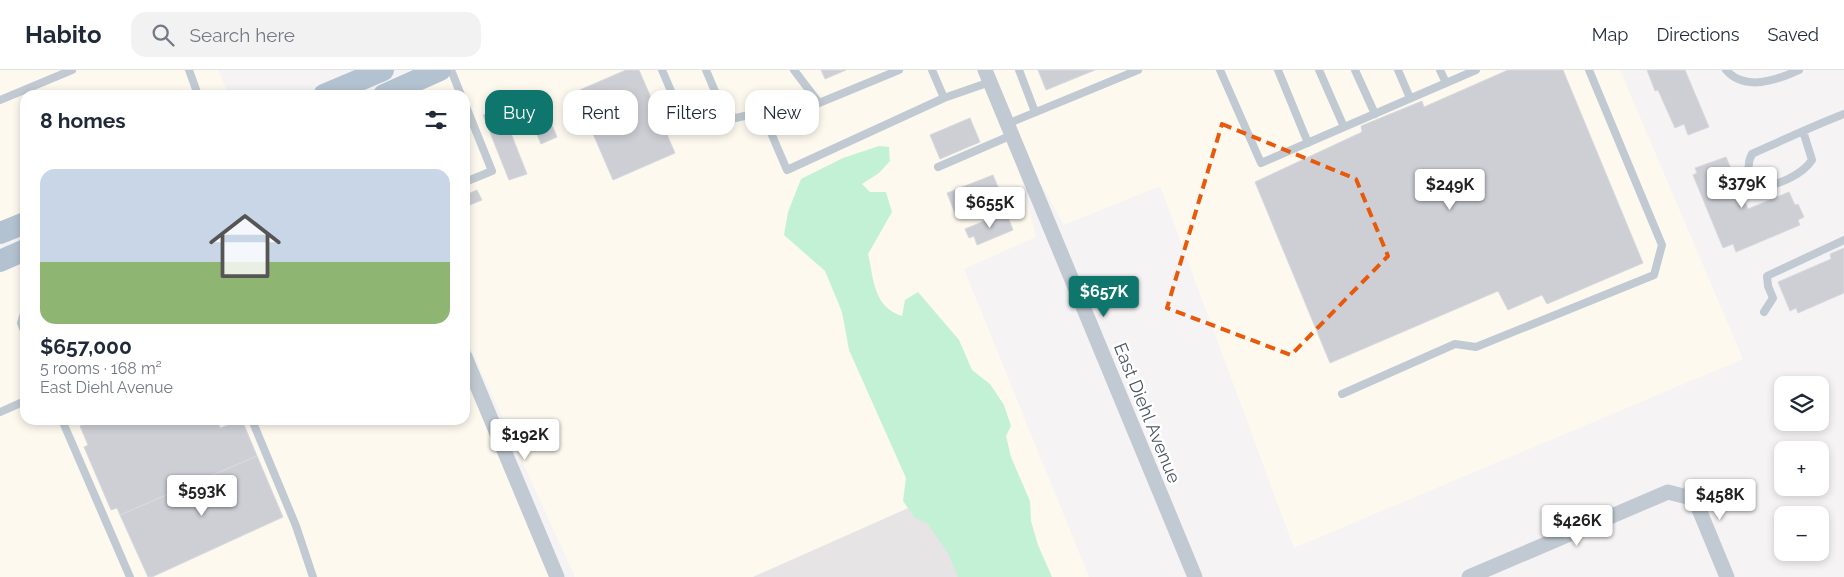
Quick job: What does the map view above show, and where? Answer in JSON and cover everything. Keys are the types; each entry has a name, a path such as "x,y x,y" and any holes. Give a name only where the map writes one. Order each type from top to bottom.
{"main road":[{"path":"338,90 383,70"},
{"path":"395,90 440,70"},
{"path":"0,233 20,225"},
{"path":"0,261 20,252"}],"street":[{"name":"East Diehl Avenue","path":"987,76 1195,577"},
{"path":"470,369 557,577"},
{"path":"1469,577 1668,492 1682,494 1691,498 1698,507 1727,577"}],"lane":[{"path":"24,90 72,70"},
{"path":"189,70 196,90"},
{"path":"451,70 459,90"},
{"path":"662,70 671,90"},
{"path":"706,70 714,90"},
{"path":"794,70 819,103 899,70"},
{"path":"932,70 944,98"},
{"path":"1019,70 1035,112"},
{"path":"938,166 1009,129 1035,112 1138,70"},
{"path":"1220,70 1261,163 1476,70"},
{"path":"1278,70 1308,143"},
{"path":"1319,70 1344,127"},
{"path":"1356,70 1375,114"},
{"path":"1398,70 1410,98"},
{"path":"1440,70 1446,83"},
{"path":"1342,394 1455,344 1476,347 1654,275 1662,245 1589,70"},
{"path":"1726,70 1731,76 1758,83 1776,80 1799,70"},
{"path":"735,118 762,112 787,170 944,98 987,76"},
{"path":"0,100 20,92"},
{"path":"1803,131 1811,151 1812,160 1806,168 1770,186 1758,186 1749,173 1748,162 1752,154 1803,131 1844,114"},
{"path":"470,119 492,171 470,180"},
{"path":"1764,312 1773,298 1768,286 1767,276 1844,240"},
{"path":"0,412 20,403"},
{"path":"64,425 130,577"},
{"path":"254,425 296,526 313,577"}],"highlighted area":[{"path":"1222,124 1356,179 1388,256 1291,355 1167,308"}],"shaded area":[{"path":"0,70 218,70 227,90 20,90 20,225 0,233"},
{"path":"440,70 1620,70 1743,359 1294,548 1160,186 1064,225 1008,126 1036,237 964,269 1089,577 998,577 960,486 753,577 575,577 470,347 470,90 395,90"},
{"path":"20,252 20,425 470,425 470,369 557,577 0,577 0,261"},
{"path":"960,485 998,577 753,577"}],"green space":[{"path":"879,146 889,147 890,161 879,173 862,184 870,192 886,192 892,212 868,254 876,291 885,306 892,312 902,316 905,300 918,292 959,340 972,370 990,384 1004,405 1011,426 1006,436 1011,457 1030,501 1031,521 1038,545 1052,577 958,577 948,553 927,523 915,518 903,501 906,478 849,350 842,312 825,271 784,235 788,212 801,179 843,158"}],"building":[{"path":"626,70 639,70 648,91 648,135 667,135 675,153 613,180 594,135 638,135 638,90 580,90"},
{"path":"821,70 846,70 825,79"},
{"path":"1038,70 1095,70 1046,90"},
{"path":"1508,70 1563,70 1643,263 1547,304 1542,295 1508,310 1498,291 1330,363 1255,182 1362,132 1361,126 1422,101 1424,107"},
{"path":"1647,70 1685,70 1709,127 1688,135 1684,124 1675,128 1658,90 1655,91"},
{"path":"970,118 980,142 940,159 930,135"},
{"path":"553,127 557,137 541,144 537,135 553,135"},
{"path":"491,135 512,135 527,174 509,180"},
{"path":"1726,157 1748,209 1789,192 1795,205 1798,204 1804,217 1798,220 1800,225 1736,252 1733,244 1723,248 1693,175 1697,173 1695,168"},
{"path":"993,175 1002,197 956,216 947,193"},
{"path":"477,190 482,200 470,205 470,193"},
{"path":"1006,212 1013,230 977,245 974,236 969,238 965,229"},
{"path":"1844,248 1844,293 1798,313 1796,308 1790,311 1778,282 1831,259 1830,254"},
{"path":"219,425 220,428 228,425 244,425 257,456 120,515 117,508 111,510 84,447 88,445 80,426"},
{"path":"257,456 283,517 152,577 148,577 120,515"}]}
